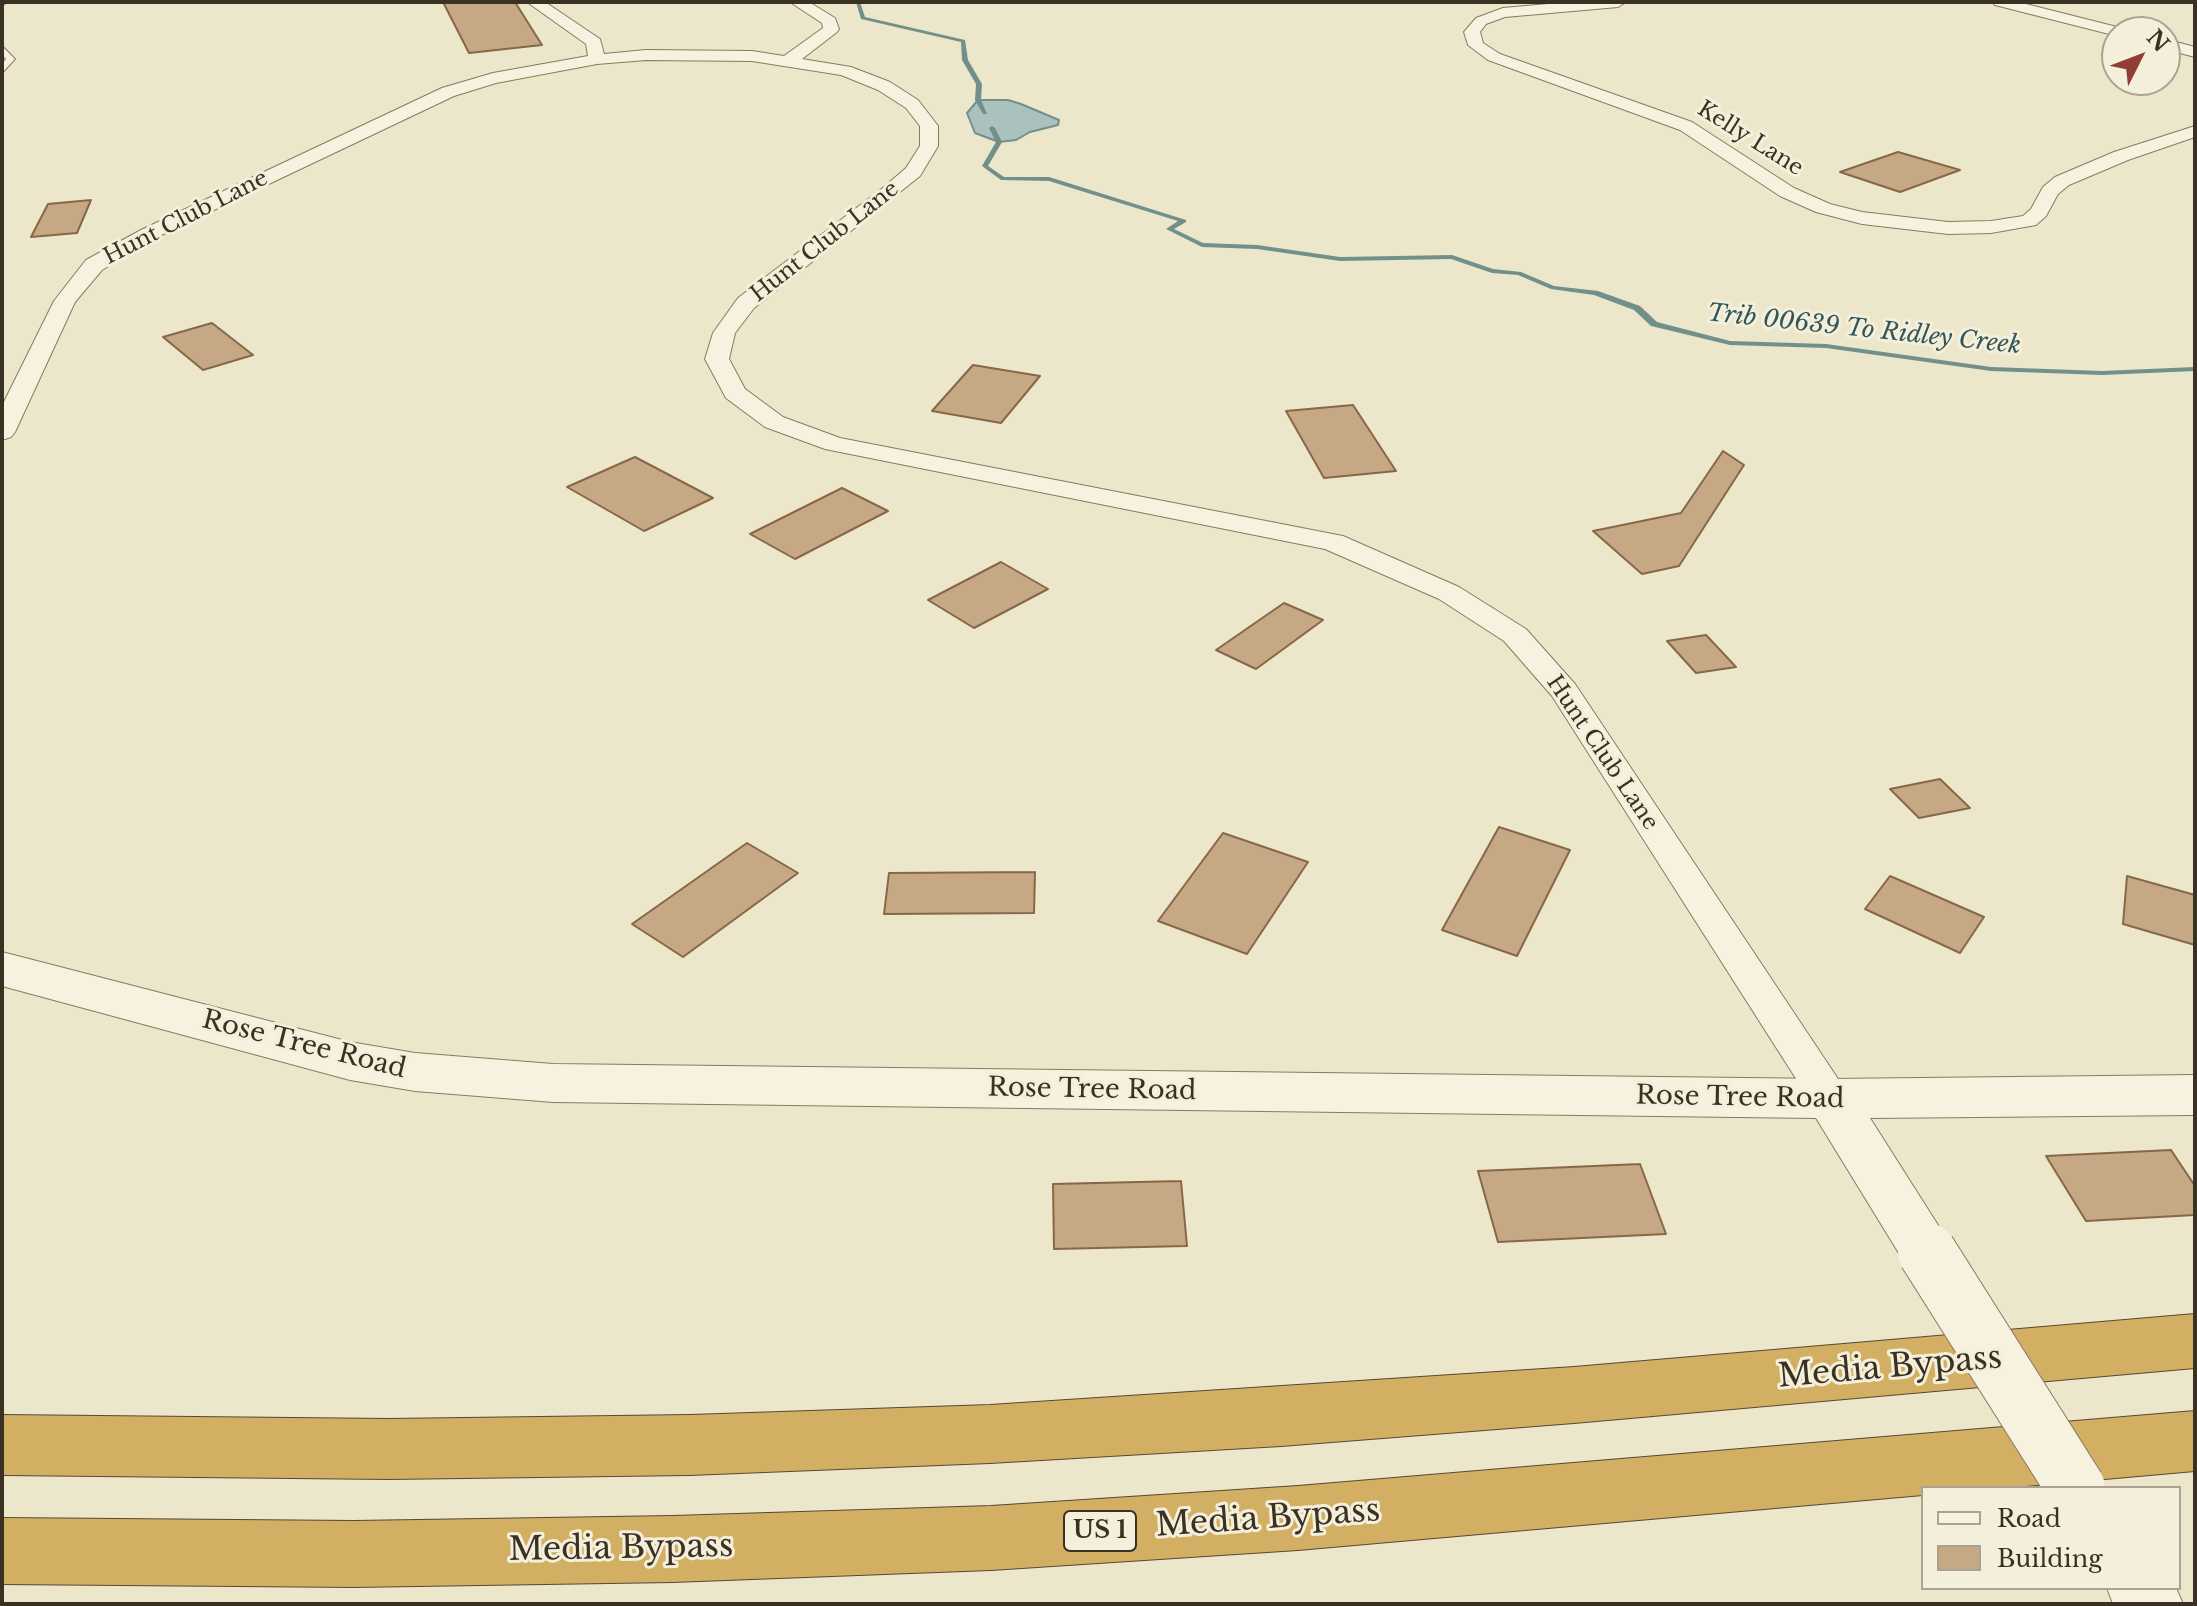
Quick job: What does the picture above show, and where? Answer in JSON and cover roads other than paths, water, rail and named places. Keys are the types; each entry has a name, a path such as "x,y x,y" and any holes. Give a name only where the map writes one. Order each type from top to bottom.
{"highway":[{"name":"Media Bypass","path":"2,1445 389,1449 690,1445 990,1434 1281,1417 1574,1395 2195,1341"},
{"name":"Media Bypass","path":"2,1551 370,1554 673,1549 991,1538 1608,1493 2195,1441"}],"street":[{"path":"535,2 594,42 597,59"},
{"path":"790,60 831,29 830,21 798,2"},
{"name":"Kelly Lane","path":"1618,2 1503,13 1481,21 1472,32 1476,45 1494,57 1686,126 1787,192 1823,208 1862,218 1948,228 1991,227 2029,221 2039,212 2050,191 2062,181 2121,156 2195,131"},
{"path":"2000,2 2101,27"},
{"name":"Hunt Club Lane","path":"2,432 65,301 94,265 148,234 448,92 502,76 597,59 692,54 790,60 845,71 884,86 912,104 929,126 929,146 913,172 891,191 746,303 724,333 717,359 735,393 774,422 834,444 1333,542 1449,593 1515,635 1564,691 1830,1099"},
{"name":"Rose Tree Road","path":"2,969 350,1061 415,1072 553,1083 1830,1099 2195,1095"},
{"path":"1830,1099 2075,1486"}],"lane":[{"path":"2,49 11,59 2,70"}],"water":[{"path":"978,100 1008,100 1021,104 1059,120 1058,125 1030,132 1016,140 999,142 975,133 967,113"}],"waterway":[{"name":"Trib 00639 To Ridley Creek","path":"858,2 863,18 963,41 965,60 979,84 978,100 985,113"},
{"name":"Trib 00639 To Ridley Creek","path":"992,128 999,142 985,166 1003,179 1049,179 1184,221 1169,229 1202,245 1257,247 1340,259 1452,257 1492,271 1519,273 1553,288 1595,293 1637,308 1654,324 1730,343 1826,346 1991,369 2102,373 2195,369"}]}
